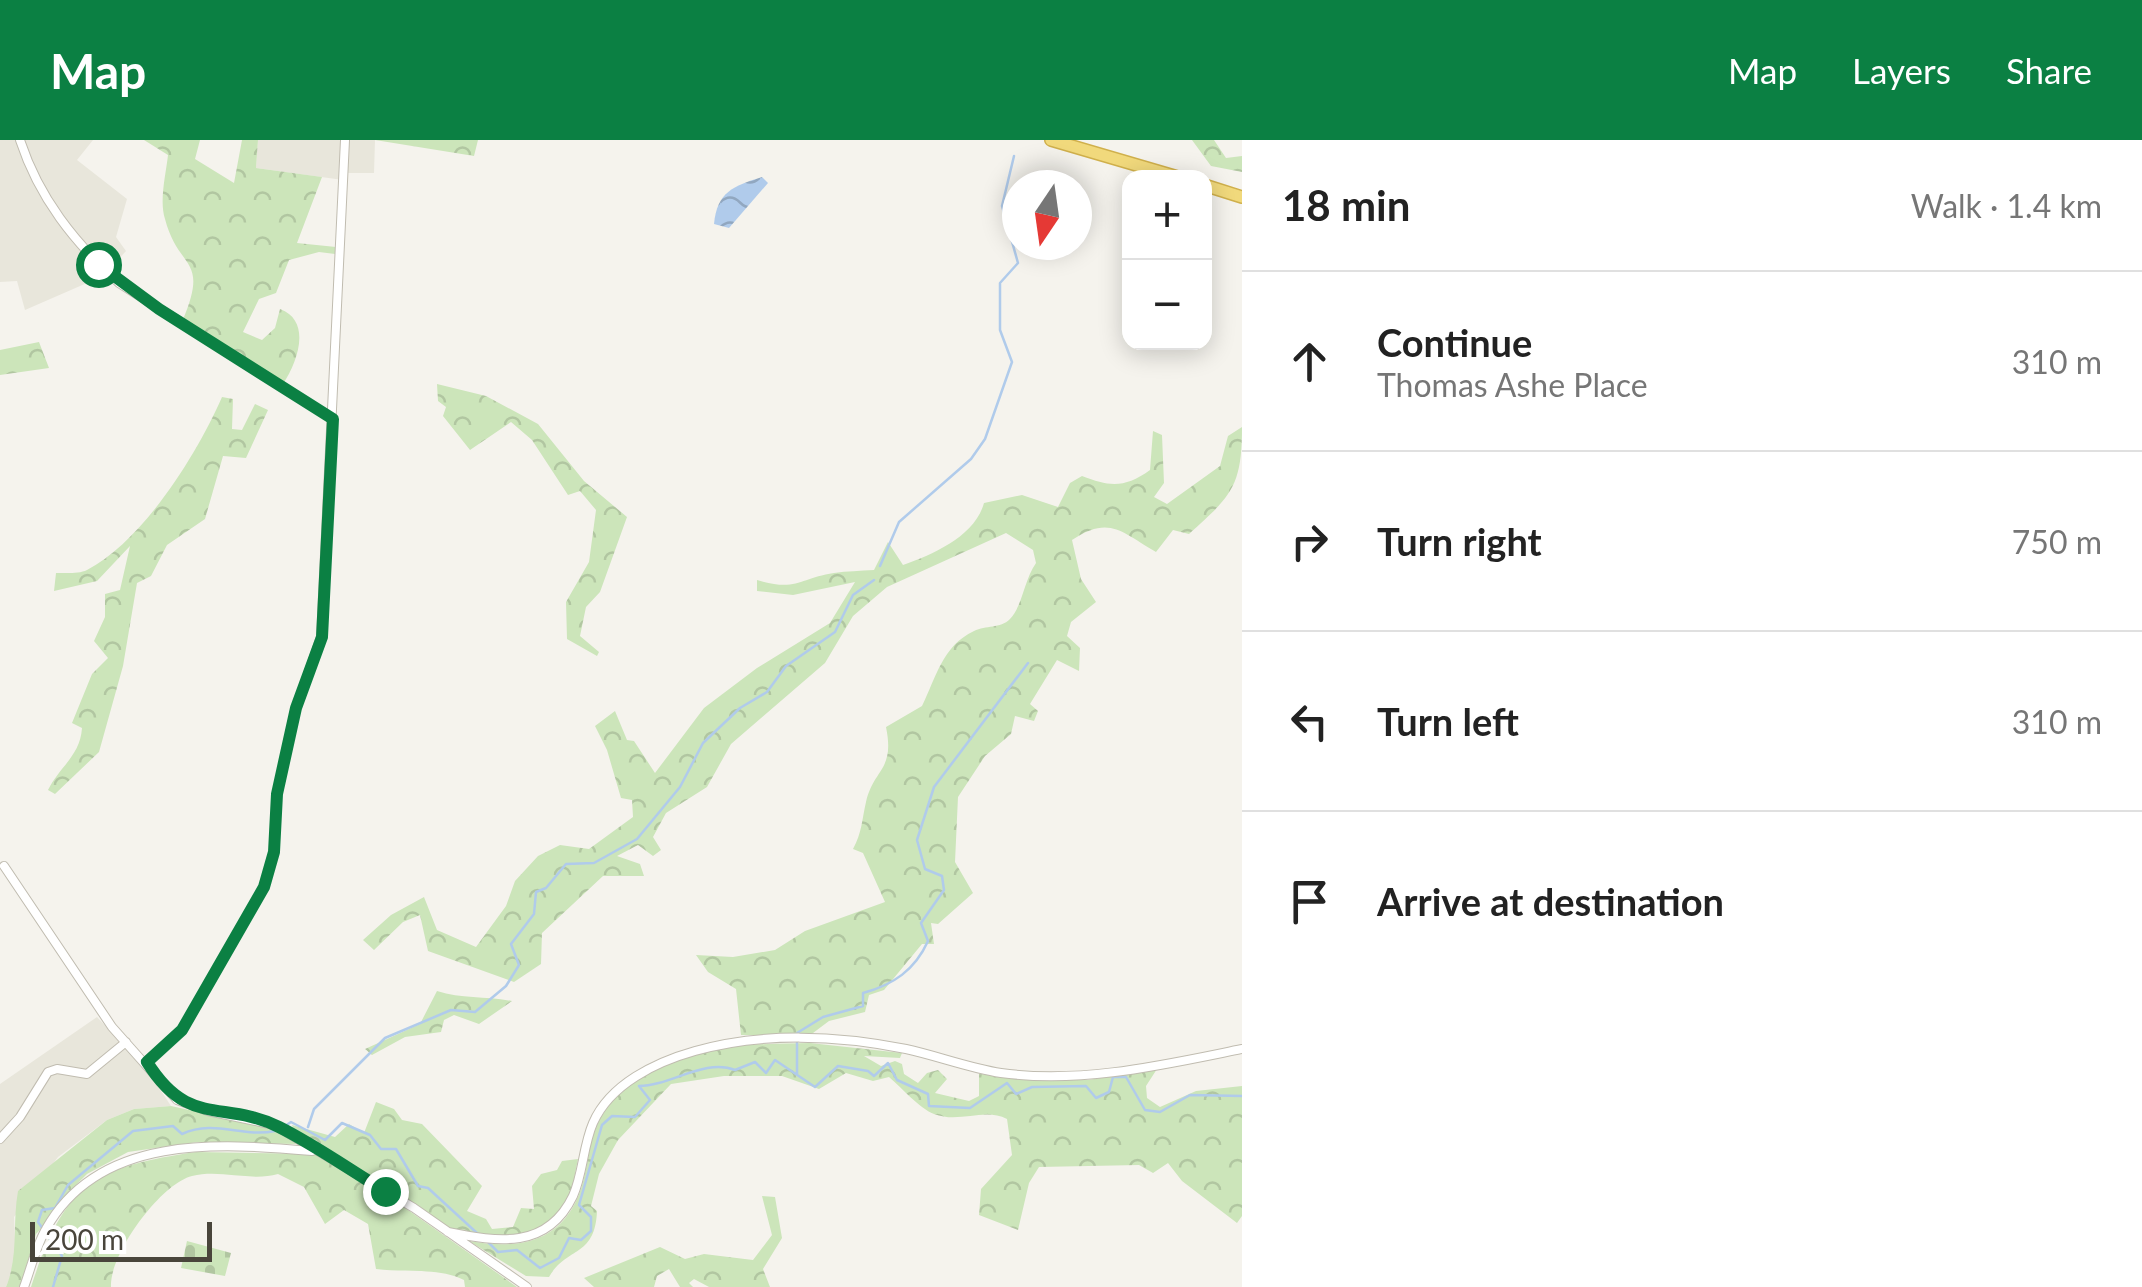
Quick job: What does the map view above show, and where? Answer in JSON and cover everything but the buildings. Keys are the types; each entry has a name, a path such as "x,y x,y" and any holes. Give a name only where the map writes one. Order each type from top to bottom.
{"highway":[{"path":"1051,140 1154,170"},
{"path":"1212,188 1242,197"}],"street":[{"path":"32,140 21,145 50,206 89,256 119,283 333,419"},
{"path":"147,1062 182,1030 264,887 274,852 277,794 296,708 322,637 345,140"},
{"path":"4,866 126,1042 178,1100 208,1112 274,1124 448,1232 527,1287"},
{"path":"448,1232 523,1239 551,1229 573,1196 594,1121 605,1104 641,1072 669,1058 744,1038 862,1042 1002,1073 1041,1075 1093,1076 1242,1049"},
{"path":"0,1139 20,1117 48,1072 58,1069 87,1074 126,1042"},
{"path":"24,1287 46,1227 90,1177 131,1157 200,1148 316,1151"}],"shaded area":[{"path":"0,140 93,140 77,160 127,199 116,237 126,251 103,276 25,310 17,281 0,282"},
{"path":"258,140 375,140 374,173 344,173 343,180 256,168"},
{"path":"97,1017 148,1071 171,1106 134,1109 107,1120 58,1157 14,1217 16,1262 6,1287 0,1287 0,1084"}],"green space":[{"path":"144,140 200,140 195,159 234,183 242,140 258,140 256,168 322,177 297,243 336,247 335,254 319,252 289,260 276,293 259,299 243,332 262,340 275,328 280,309 290,315 299,332 299,342 283,384 182,322 190,301 193,274 171,236 163,212 168,155"},
{"path":"375,140 478,140 474,156"},
{"path":"1192,140 1214,140 1226,158 1242,156 1242,172 1211,166"},
{"path":"39,342 49,368 0,375 0,350"},
{"path":"437,384 486,396 538,424 584,481 627,517 600,592 586,607 580,636 599,652 597,656 567,639 566,602 589,562 596,510 580,491 568,495 532,440 511,422 470,450 443,416 446,407 438,401"},
{"path":"222,397 233,399 232,429 242,430 255,404 268,410 246,458 223,456 205,519 167,545 151,576 137,583 123,666 99,752 55,794 48,790 74,754 80,738 82,728 72,723 92,674 108,658 94,641 105,617 105,594 120,590 130,546 97,581 54,591 56,573 87,570 129,538 183,469"},
{"path":"1242,427 1240,464 1231,489 1189,534 1173,530 1156,552 1115,529 1096,529 1072,540 1081,579 1096,602 1071,622 1067,636 1080,648 1079,671 1057,660 1030,704 1038,711 1034,721 1015,716 1011,734 985,756 958,797 955,862 973,893 938,924 931,923 934,944 922,944 884,990 869,995 865,1012 829,1021 809,1036 741,1035 736,989 708,972 696,955 733,957 775,950 805,931 885,902 863,853 853,849 870,791 886,761 886,727 922,706 954,645 974,631 1006,622 1014,613 1036,563 1033,550 1006,533 887,587 853,616 825,663 731,744 707,787 666,813 653,837 661,850 653,856 638,845 617,856 640,864 644,876 603,876 542,933 541,964 514,982 428,951 420,915 403,922 374,950 363,940 391,915 424,897 437,930 476,947 506,906 515,881 538,856 560,845 589,849 633,817 632,800 621,798 607,750 595,726 615,711 627,740 634,741 655,773 704,708 757,668 830,623 855,582 793,595 757,591 757,580 781,585 834,573 874,570 888,542 903,565 963,534 984,503 1022,495 1058,507 1070,483 1082,476 1109,484 1133,480 1150,470 1153,431 1162,435 1164,483 1154,497 1167,504 1220,466 1228,436"},
{"path":"437,991 512,1001 479,1024 454,1015 444,1020 441,1032 405,1037 372,1055 365,1049 420,1024"},
{"path":"810,1043 902,1053 900,1058 864,1056 881,1066 895,1061 902,1064 904,1074 918,1083 927,1073 938,1070 947,1079 935,1093 969,1101 979,1096 979,1074 1088,1080 1157,1069 1146,1086 1147,1098 1160,1107 1196,1091 1242,1086 1242,1216 1237,1223 1182,1181 1168,1163 1153,1173 1139,1165 1039,1167 1029,1183 1018,1230 979,1215 981,1189 1012,1155 1007,1119 934,1114 889,1077 873,1081 846,1073 819,1089 782,1076 724,1076 671,1084 618,1140 599,1174 591,1206 597,1211 591,1237 549,1277 526,1276 469,1241 518,1243 533,1240 559,1225 578,1197 594,1132 602,1116 618,1095 645,1073 663,1063 704,1051"},
{"path":"376,1102 394,1109 402,1120 422,1124 482,1186 467,1211 486,1219 492,1229 513,1227 521,1208 534,1209 532,1186 541,1174 557,1170 562,1161 578,1159 571,1194 550,1226 524,1236 490,1237 452,1229 294,1131 292,1125 335,1137 349,1124 364,1133"},
{"path":"171,1106 271,1128 297,1144 198,1142 128,1152 87,1174 66,1195 61,1208 36,1234 20,1287 6,1287 13,1263 18,1191 107,1120 134,1109"},
{"path":"196,1152 316,1154 408,1210 517,1287 465,1287 464,1280 443,1273 376,1269 368,1224 344,1210 325,1224 304,1187 278,1174 214,1174 179,1182 152,1206 118,1257 111,1287 31,1287 56,1225 70,1203 87,1187 131,1165"},
{"path":"762,1196 775,1197 782,1238 763,1269 770,1287 709,1287 694,1279 689,1283 693,1287 680,1287 669,1269 657,1276 654,1287 594,1287 584,1278 660,1247 685,1259 704,1254 753,1260 772,1235"},
{"path":"187,1241 231,1253 225,1276 181,1268"}],"water":[{"path":"762,177 768,183 729,228 714,224 719,204 728,192"}],"waterway":[{"path":"880,566 899,522 971,459 985,439 1012,362 1000,330 1000,283 1018,263 1002,206 1014,156"},
{"path":"308,1127 314,1109 385,1038 451,1010 475,1012 506,986 519,965 511,944 534,914 536,892 546,888 566,864 594,863 637,839 680,787 703,743 740,708 767,692 786,666 835,632 853,595 874,580"},
{"path":"797,1074 797,1033 823,1017 863,1006 863,993 902,975 923,951 928,941 921,923 944,890 942,876 925,869 917,840 934,787 1028,663"},
{"path":"488,1242 498,1252 517,1250 540,1268 559,1258 569,1238 581,1240 591,1231 591,1217 579,1205 602,1125 612,1116 635,1117 650,1100 639,1086 712,1067 735,1070 755,1062 766,1073 775,1060 815,1087 838,1066 868,1071 874,1076 888,1063 897,1080 928,1094 929,1106 970,1108 1007,1083 1016,1094 1032,1087 1086,1086 1096,1098 1109,1092 1113,1077 1126,1077 1145,1110 1160,1112 1190,1095 1242,1096"},
{"path":"282,1128 291,1122 325,1140 342,1123 370,1135 381,1149 396,1149 418,1186 428,1188 478,1234"},
{"path":"53,1287 62,1256 38,1222 42,1210 55,1208 68,1185 133,1131 173,1126 182,1134 206,1128 275,1131"}],"route":[{"path":"98,264 119,283 333,419 322,637 296,708 277,794 274,852 264,887 208,992 182,1030 147,1062 178,1100 208,1112 274,1124 385,1191"}]}
